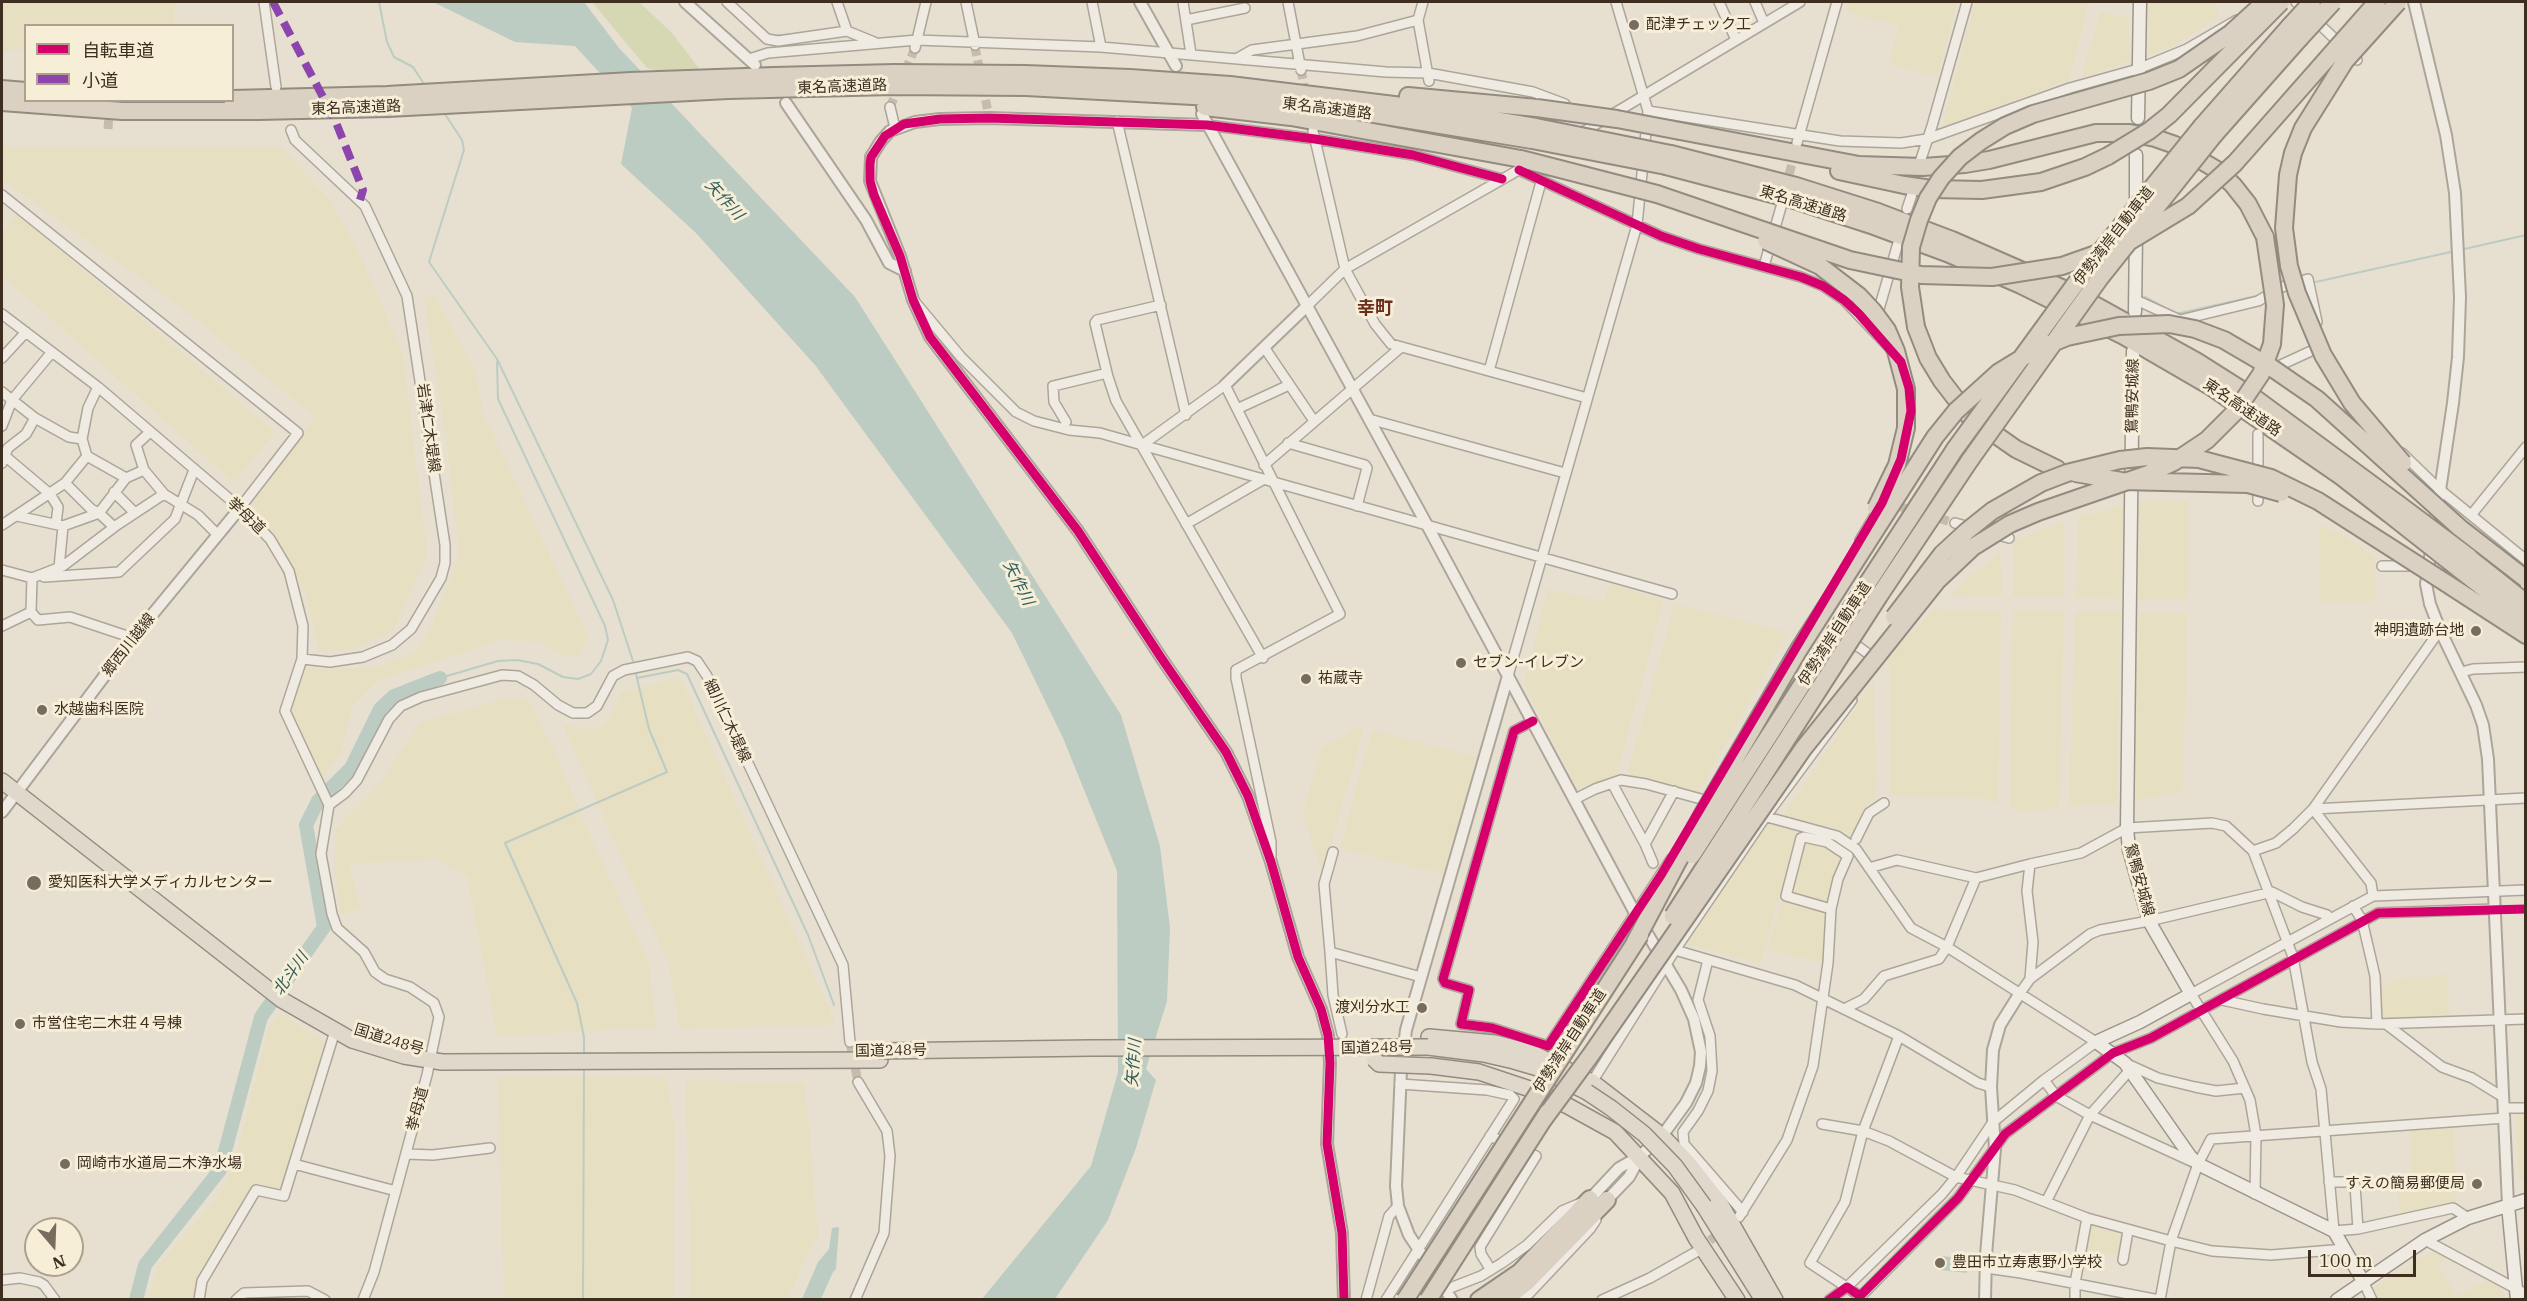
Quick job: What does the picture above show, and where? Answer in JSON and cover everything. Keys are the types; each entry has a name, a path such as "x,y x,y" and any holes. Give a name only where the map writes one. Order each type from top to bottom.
{"highway":[{"path":"2265,2 2231,33 2179,69 2149,81 2033,114 2005,126 1960,157 1941,178 1928,198 1911,247 1910,287 1916,327 1928,358 1942,381 1970,416 2016,449 2057,469 2121,481 2248,484 2274,490 2315,507 2369,534"},
{"path":"1699,135 1872,180 1932,189 1958,191 2000,189 2041,182 2085,167 2149,131 2169,115 2281,2"},
{"name":"伊勢湾岸自動車道","path":"2294,33 2312,2"},
{"name":"伊勢湾岸自動車道","path":"1428,1299 1543,1120 1872,592 1955,449 2087,268 2294,33 2333,2"},
{"path":"1026,87 1291,117 1520,165 1601,179 1657,194 1850,260 1921,275 1992,277 2062,266 2127,243 2156,228 2196,199 2235,163 2377,2"},
{"path":"2398,2 2345,61 2303,128 2293,153 2285,198 2285,234 2289,266 2302,309 2313,333 2340,384 2358,411 2396,456 2526,578"},
{"name":"東名高速道路","path":"58,102 122,111 320,104 968,73 1130,78 1230,85 1427,109 1668,160 1874,226 1947,253 2032,290 2124,336 2210,386 2342,477 2393,508 2464,563 2526,603"},
{"name":"東名高速道路","path":"723,84 1026,87 1230,98 1534,133"},
{"path":"1230,85 1420,97 1538,108 1617,119 1859,165 1923,167 1957,165 1989,160 2088,135 2130,133 2175,145 2217,170 2233,185 2248,204 2265,237 2274,286 2272,344 2261,374 2252,390 2223,426 2199,446 2174,462 2118,486 2038,512 2003,528 1973,547 1957,560 1921,598 1803,749"},
{"name":"東名高速道路","path":"9,95 24,97"},
{"name":"東名高速道路","path":"234,99 320,104"},
{"name":"伊勢湾岸自動車道","path":"1404,1299 1635,942 1872,592 2208,131"},
{"path":"1601,179 1774,244 1820,266 1839,279 1874,311 1887,330 1896,351 1906,389 1907,407 1906,428 1897,465 1886,489 1798,651 1704,812 1635,942"},
{"path":"1798,651 1901,487 1935,436 1956,411 2000,372 2035,350 2067,337 2119,326 2169,324 2195,329 2224,340 2272,368 2317,399 2460,528 2526,578"},
{"path":"1543,1120 1590,1056 1910,593 1942,554 1967,531 1992,511 2024,492 2067,473 2129,459 2172,456 2199,459 2271,478 2318,501 2526,635"},
{"name":"東名高速道路","path":"2464,563 2526,621"},
{"name":"国道248号","path":"2,770 19,789 278,991 335,1031 352,1040 404,1056 1374,1059 1379,1064 1429,1052"},
{"name":"国道248号","path":"2,781 19,789"},
{"name":"国道248号","path":"278,991 362,1034 431,1057"},
{"name":"国道248号","path":"879,1056 1090,1048 1336,1049 1484,1053 1514,1061 1538,1068 1587,1091 1644,1134 1675,1166 1753,1299"},
{"path":"1429,1052 1527,1088 1568,1106 1615,1132 1640,1156 1672,1193 1696,1238 1737,1299"},
{"path":"1587,1091 1662,1136 1688,1163 1721,1205 1774,1299"},
{"path":"1479,1299 1520,1272 1590,1199"},
{"path":"1504,1299 1527,1282 1607,1200"},
{"name":"国道248号","path":"1700,1209 1763,1299"},
{"path":"1753,1259 1781,1299"}],"main road":[{"path":"2138,118 2140,2"},
{"path":"2135,306 2136,155"},
{"name":"鴛鴨安城線","path":"2133,351 2127,828 2129,850 2149,921 2193,995"},
{"path":"2098,1044 2193,995"},
{"path":"2098,1044 2112,1052 2127,1066 2198,1164 2334,1231 2363,1281"},
{"path":"2337,1299 2425,1240 2468,1218 2526,1200"},
{"path":"2508,1205 2514,1287 2517,1299"}],"street":[{"path":"264,2 272,72 276,87"},
{"path":"685,2 752,62 768,53 876,43 1101,47 1168,51 1300,66 1429,77 1533,92 1556,103 1614,112"},
{"path":"727,2 767,39 778,41 847,31 876,43"},
{"path":"837,2 847,31"},
{"path":"916,44 926,2"},
{"path":"966,2 975,44"},
{"path":"1092,2 1101,47"},
{"path":"1140,2 1176,66"},
{"path":"1183,2 1191,54"},
{"path":"1288,2 1300,66"},
{"path":"1423,2 1418,20 1429,77"},
{"path":"1204,119 1427,525 1508,676 1575,799 1635,913 1665,964 1694,1019 1701,1052 1696,1083 1686,1103 1662,1136 1640,1156 1619,1168 1590,1199 1562,1211 1527,1245 1491,1270 1448,1295 1403,1224 1398,1206 1396,1186 1400,1084 1406,1030 1421,977 1508,676 1542,559 1637,225 1648,111 1616,2"},
{"path":"1719,2 1736,40"},
{"path":"1755,2 1764,22"},
{"path":"1142,445 1225,385 1346,270 1502,179 1520,165 1643,96 1800,2"},
{"path":"1799,139 1838,2"},
{"path":"1920,162 1967,2"},
{"path":"1648,111 1799,139 1880,144 1927,139 2070,88 2138,69 2169,57 2240,18 2258,2"},
{"path":"2296,2 2357,60"},
{"path":"2414,2 2446,135 2455,194 2458,246 2458,357 2426,584 2430,604 2440,630 2462,672 2483,725 2490,799 2508,1205"},
{"path":"1186,20 1245,8"},
{"path":"1238,58 1252,50 1357,36 1418,20"},
{"path":"786,103 867,220 889,263 905,271"},
{"path":"890,107 895,128"},
{"path":"1344,1299 1342,1233 1327,1144 1330,1063 1328,1035 1321,1009 1298,957 1271,862 1248,796 1226,752 1078,531 930,337 913,300 905,271 874,195 870,173 871,158 880,141 895,128 915,122 940,119 988,115 1118,121 1204,119 1314,135 1413,155 1446,159 1502,179"},
{"path":"1118,121 1186,415"},
{"name":"岩津仁木堤線","path":"291,130 296,140 365,206 407,296 445,545 445,563 441,578 411,629 392,645 363,657 330,662 302,659"},
{"path":"1314,135 1346,270 1391,344 1587,398"},
{"path":"1520,165 1541,182 1637,225 1699,249 1764,266 1823,286 1844,300 1901,362 1910,388 1911,411 1905,446 1882,503 1802,634 1661,875 1548,1046 1492,1028 1461,1024 1469,990 1446,983 1443,979 1514,731 1533,721"},
{"path":"1489,371 1541,182"},
{"path":"1907,209 1912,194"},
{"path":"2,195 298,434 240,508"},
{"path":"1764,266 1781,207"},
{"path":"1873,330 1898,243"},
{"path":"2135,306 2180,320 2258,301 2282,287 2308,279 2313,310 2324,345 2355,398 2404,455 2439,489 2526,560"},
{"path":"913,300 925,311 961,357 1017,412 1041,424 1100,434 1142,445 1672,594"},
{"path":"1161,305 1097,320 1095,323 1107,373 1116,400 1263,658"},
{"name":"挙母道","path":"2,314 98,387 240,508 270,539 289,572 303,626 302,659 285,711 329,805 321,854 332,914 337,928 364,952 375,972 385,980 410,987 434,1003 439,1017 406,1154 374,1272 363,1299"},
{"path":"2,358 26,333"},
{"path":"2261,376 2268,370 2324,345"},
{"path":"1264,347 1314,421"},
{"path":"1264,465 1400,348"},
{"path":"2,426 12,400 52,352"},
{"path":"1066,423 1054,402 1053,386 1107,373"},
{"path":"1225,385 1264,465 1269,481 1340,614 1263,658 1236,670 1271,842 1271,862"},
{"path":"1237,409 1289,385"},
{"path":"98,387 88,408 82,439 87,456 126,478"},
{"path":"2,392 35,418 69,437 82,439"},
{"path":"35,418 26,434 4,452 50,494 58,507 59,568"},
{"path":"1369,419 1565,473"},
{"path":"150,432 136,445 144,470 164,494 180,506 198,515 214,531"},
{"path":"2258,434 2258,501"},
{"path":"1288,443 1365,465 1367,468 1357,506"},
{"path":"2472,514 2526,447"},
{"path":"2,525 65,483 87,456"},
{"path":"17,516 60,525 99,513 126,478 144,470"},
{"path":"2,570 32,578 119,572 175,519 194,470"},
{"path":"1186,524 1269,481"},
{"path":"65,483 91,509 114,527"},
{"path":"114,492 135,513"},
{"path":"32,578 59,568 114,527 164,494"},
{"path":"1882,503 1901,507"},
{"name":"郷西川越線","path":"2,812 133,638 240,508"},
{"path":"1955,523 2009,538"},
{"path":"2382,566 2427,566"},
{"path":"32,578 31,612 38,620 70,617 133,638"},
{"path":"2,626 31,612"},
{"path":"2253,851 2276,843 2313,809 2440,630"},
{"path":"1802,634 1814,637"},
{"path":"1587,1091 1665,964 1766,816 1880,662 1859,647 1825,639"},
{"name":"細川仁木堤線","path":"329,805 357,780 389,719 401,706 421,697 502,675 510,675 518,676 534,685 558,705 573,713 587,713 597,706 613,676 624,670 688,657 696,661 707,676 843,965 850,1042"},
{"path":"2462,672 2473,669 2526,667"},
{"path":"1575,799 1621,780 1646,783 1837,836 1856,849 1911,928 1947,947 2098,1044 2044,1080 1993,1126 1956,1177 1847,1287 1829,1299"},
{"path":"1612,783 1653,863"},
{"path":"1645,844 1674,791"},
{"path":"2313,809 2526,798"},
{"path":"1857,838 1869,813 1884,803"},
{"path":"2313,809 2371,884 2373,896"},
{"path":"1869,868 1897,860 1976,878 2081,853 2127,828 2220,823 2226,826 2253,851 2294,958 2312,1062 2321,1089 2334,1231 2358,1229 2452,1208 2468,1218"},
{"path":"1708,960 1698,1000 1710,1036 1713,1071 1708,1091 1698,1111 1683,1132 1684,1144 1741,1214 1787,1140 1813,1066 1824,997 1831,909 1838,879 1848,856 1827,842 1801,838 1786,896 1831,909"},
{"path":"1334,852 1324,884 1333,995 1342,1034"},
{"path":"2030,864 2026,891 2033,942 2030,979"},
{"path":"1846,1008 1864,999 1884,976 1939,959 1947,947 1976,878"},
{"path":"2255,1194 2256,1135 2250,1100 2233,1061 2193,995 2373,896 2526,891"},
{"path":"1985,1299 1995,1149 1991,1087 1993,1050 2000,1025 2030,979 2090,934 2100,930 2272,892 2302,907 2327,915 2330,919"},
{"path":"2353,906 2362,921 2375,976 2381,1024 2442,1066 2472,1078 2504,1108"},
{"path":"1899,1036 1863,1131 1845,1202 1810,1263 1847,1287 1859,1298 1937,1220 2006,1134 2112,1052 2151,1038 2378,913 2495,908"},
{"path":"1675,950 1795,984 1899,1036 1957,1072 1991,1087"},
{"path":"1330,952 1421,977"},
{"path":"2222,1000 2341,1022 2381,1024 2526,1019"},
{"path":"200,1299 202,1281 256,1190 284,1196 335,1031"},
{"path":"2046,1202 2090,1115 2127,1066 2158,1078 2216,1091 2245,1088"},
{"path":"2044,1080 2056,1096 2090,1115 2198,1164"},
{"path":"855,1299 884,1233 890,1156 887,1131 858,1082"},
{"path":"1386,1299 1514,1099 1510,1095 1487,1090 1400,1084"},
{"path":"1986,1268 2159,1299 2170,1241 2198,1164 2211,1139 2324,1132 2504,1108 2526,1108"},
{"path":"1822,1124 1863,1131 1888,1141 1956,1177 1991,1184 2128,1231 2212,1251 2271,1255 2345,1249"},
{"path":"1490,1136 1536,1156 1480,1247 1481,1254 1491,1270"},
{"path":"406,1154 433,1155 490,1148"},
{"path":"1523,1299 1590,1229 1607,1200 1629,1177 1640,1156"},
{"path":"294,1164 396,1191"},
{"path":"2329,1182 2353,1182 2355,1185 2358,1229"},
{"path":"1366,1299 1389,1216 1398,1206"},
{"path":"2075,1299 2075,1283 2087,1218"},
{"path":"2123,1260 2128,1231"},
{"path":"2425,1240 2526,1294"},
{"path":"1602,1299 1650,1278 1696,1252"},
{"path":"2,1280 20,1278 39,1282 55,1299"},
{"path":"2363,1281 2372,1299"},
{"path":"236,1299 244,1293 308,1291 325,1299"}],"shaded area":[{"path":"2,2 176,2 173,24 24,24 24,50 11,49 2,56"},
{"path":"1849,2 1957,2 1937,77 1890,64 1898,26 1846,12"},
{"path":"1975,2 2089,2 2069,80 1942,127"},
{"path":"2148,2 2214,2 2219,17 2175,45 2148,55"},
{"path":"2100,12 2129,18 2129,61 2082,77"},
{"path":"2,142 9,148 281,147 331,201 359,252 403,355 427,556 393,631 350,650 319,651 306,593 253,503 315,417 179,306 2,180"},
{"path":"17,214 275,432 234,483 2,275 2,233"},
{"path":"434,295 475,370 483,413 588,636 579,657 565,656 537,642 503,640 379,680 352,706 341,754 322,776 291,710 306,668 376,667 415,653 431,628 459,555 449,460 424,298"},
{"path":"2188,501 2188,599 2138,600 2139,502"},
{"path":"2124,505 2120,599 2076,598 2078,517"},
{"path":"2064,522 2064,596 2013,596 2014,540"},
{"path":"2320,525 2344,536 2376,557 2376,597 2369,603 2320,601"},
{"path":"2000,552 2003,595 1949,596 1968,578"},
{"path":"1609,584 1664,600 1617,774 1578,789 1524,685 1548,589 1604,602"},
{"path":"1675,604 1788,633 1698,793 1627,775"},
{"path":"1935,609 2001,611 1998,803 1985,799 1890,796 1890,666 1885,659"},
{"path":"2013,610 2064,611 2059,808 2020,812 2009,806"},
{"path":"2075,611 2121,612 2117,803 2069,807"},
{"path":"2138,613 2187,614 2183,791 2136,801 2136,623"},
{"path":"680,677 836,1025 680,1028 669,965 562,723 578,729 601,727 608,720 621,693"},
{"path":"1874,680 1876,798 1864,808 1851,837 1837,828 1782,817"},
{"path":"508,698 528,700 553,747 587,829 648,960 657,1028 497,1036 467,876 436,859 350,864 360,909 340,916 335,869 335,830 380,783 419,723"},
{"path":"1360,725 1363,731 1324,870 1321,869 1303,814 1322,747"},
{"path":"1372,730 1476,757 1444,875 1340,848"},
{"path":"1767,823 1798,832 1760,964 1685,944"},
{"path":"1805,841 1824,845 1841,857 1828,905 1789,895"},
{"path":"1782,900 1826,913 1824,964 1768,950"},
{"path":"2448,973 2449,1018 2382,1020 2379,987 2405,977 2431,977"},
{"path":"280,1014 322,1040 325,1045 280,1192 254,1185 196,1281 198,1295 182,1299 149,1300 158,1265 215,1200 234,1165 269,1026"},
{"path":"498,1077 666,1077 675,1127 674,1299 504,1299"},
{"path":"685,1080 805,1083 818,1235 805,1258 788,1299 689,1299 691,1267"},
{"path":"2525,1112 2526,1182 2524,1182 2519,1177 2516,1113"},
{"path":"2454,1127 2456,1203 2400,1215 2398,1193 2412,1191 2411,1129"},
{"path":"2089,1225 2124,1235 2119,1257 2085,1250"},
{"path":"2433,1252 2447,1258 2437,1264 2457,1296 2487,1281 2500,1286 2503,1299 2377,1299 2373,1292 2375,1286"}],"green space":[{"path":"592,2 639,2 672,33 701,71 677,75 647,68"}],"water":[{"name":"矢作川","path":"433,2 584,2 619,48 855,297 1121,715 1160,846 1170,928 1167,1001 1146,1069 1156,1080 1136,1148 1108,1220 1055,1299 982,1299 1091,1166 1118,1072 1117,871 1063,738 1012,633 815,365 696,233 621,164 632,108 575,46 515,42"},
{"path":"839,1227 836,1269 821,1299 802,1299 818,1262 829,1249 832,1228"},
{"path":"1942,1256 1968,1259 1967,1273 1941,1270"}],"waterway":[{"path":"379,2 387,42 394,57 413,67 426,87"},
{"path":"770,36 795,34"},
{"path":"443,111 462,140 464,150 429,262 497,359 613,600 634,664"},
{"path":"2460,250 2526,235"},
{"path":"2311,283 2455,251"},
{"path":"2176,314 2261,295"},
{"path":"2145,297 2169,310"},
{"path":"440,678 498,661 517,660 538,664 563,677 578,679 591,674 601,661 608,640 605,626 498,399 497,362"},
{"path":"584,1057 584,1037 577,1003 505,843 667,772 649,729 635,670"},
{"path":"637,678 678,670 687,674 808,935 834,1005"},
{"name":"北斗川","path":"136,1300 145,1265 220,1170 261,1017 324,927 306,825 318,801 351,768 380,709 394,696 440,678"},
{"path":"583,1300 584,1068"}],"tunnel":[{"path":"975,47 988,112"},
{"path":"890,107 915,48"},
{"path":"1301,70 1306,96"},
{"path":"108,129 110,102"},
{"path":"1786,187 1795,151"},
{"path":"1901,507 1955,523"},
{"path":"850,1042 858,1082"},
{"path":"1699,1249 1723,1230"}],"marked path":[{"path":"273,2 335,120 363,190 360,200"}],"cycle path":[{"path":"1344,1300 1342,1233 1327,1144 1330,1063 1328,1035 1321,1009 1298,957 1271,862 1248,796 1226,752 1078,531 930,337 913,300 900,256 874,195 870,181 870,164 871,157 885,136 904,124 940,119 989,118 1207,125 1413,155 1502,179"},
{"path":"1519,170 1661,236 1801,277 1823,286 1844,300 1859,314 1901,362 1909,388 1911,411 1901,459 1882,503 1661,875 1548,1046 1492,1028 1461,1024 1469,990 1445,983 1443,979 1514,731 1533,721"},
{"path":"1829,1300 1847,1287 1860,1296 1958,1198 2005,1134 2113,1053 2151,1038 2378,913 2526,909"}],"place":[{"name":"配津チェック工","path":"1634,25"},
{"name":"神明遺跡台地","path":"2476,631"},
{"name":"セブン-イレブン","path":"1461,663"},
{"name":"祐蔵寺","path":"1306,679"},
{"name":"水越歯科医院","path":"42,710"},
{"name":"愛知医科大学メディカルセンター","path":"34,883"},
{"name":"渡刈分水工","path":"1422,1008"},
{"name":"市営住宅二木荘４号棟","path":"20,1024"},
{"name":"岡崎市水道局二木浄水場","path":"65,1164"},
{"name":"すえの簡易郵便局","path":"2477,1184"},
{"name":"豊田市立寿恵野小学校","path":"1940,1263"}],"district":[{"name":"幸町","path":"1375,309"}]}
